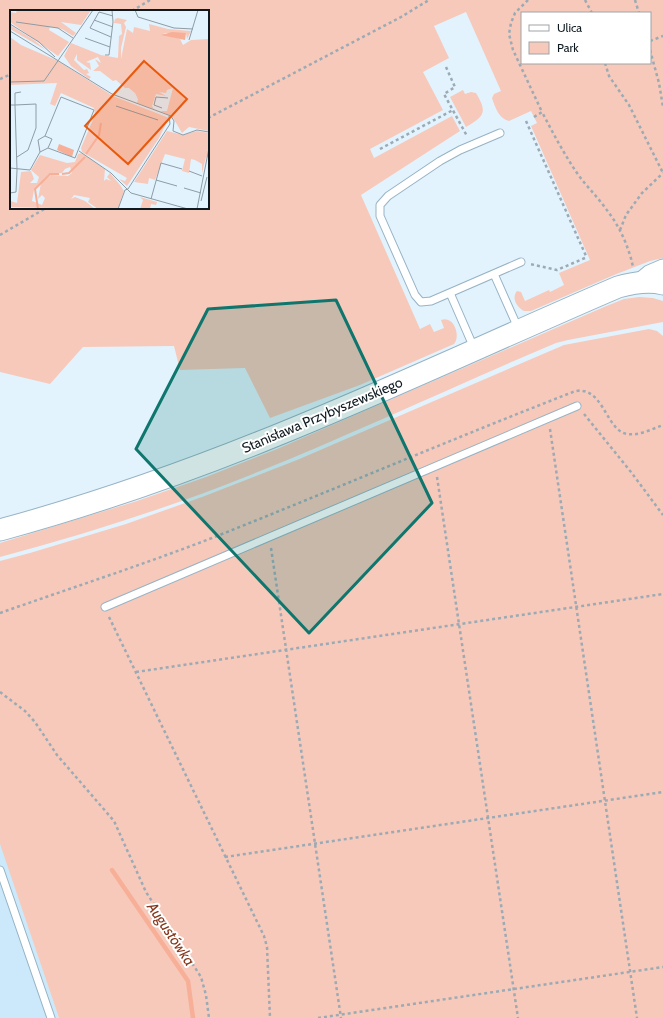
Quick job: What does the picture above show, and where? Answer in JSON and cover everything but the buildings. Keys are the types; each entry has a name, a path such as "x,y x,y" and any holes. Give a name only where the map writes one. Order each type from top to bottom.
{"street":[{"name":"Stanisława Przybyszewskiego","path":"637,283 648,273 663,267"},
{"name":"Stanisława Przybyszewskiego","path":"0,530 94,502 213,460 296,427 618,287 647,282 663,284"}],"lane":[{"path":"500,132 440,161 388,196 380,205 379,211 414,295 421,302 427,302 450,293 521,262"},
{"path":"494,274 519,330"},
{"path":"450,293 474,350"},
{"path":"105,607 577,406"},
{"path":"0,870 51,1018"}],"path":[{"path":"134,10 150,0"},
{"path":"209,117 401,17 429,0"},
{"path":"528,0 515,13 511,23 509,34 513,50 542,112 560,146 578,174 606,209 620,231 632,260 637,283"},
{"path":"585,0 591,12"},
{"path":"636,0 639,12"},
{"path":"651,41 663,36"},
{"path":"651,54 659,83 663,107"},
{"path":"605,64 609,76 629,105 663,173 642,193 626,215 620,231"},
{"path":"446,67 455,87 444,94 472,145"},
{"path":"0,79 10,74"},
{"path":"380,149 453,110"},
{"path":"534,117 542,112"},
{"path":"521,262 557,270 585,258 586,256 526,121"},
{"path":"0,235 44,209"},
{"path":"0,613 102,579 211,538 352,482 465,434 573,392 583,391 591,395 600,403 617,428 624,433 637,433 663,425"},
{"path":"577,406 632,472 663,515"},
{"path":"548,418 638,1018"},
{"path":"436,466 518,1018"},
{"path":"270,537 341,1016"},
{"path":"136,672 663,594"},
{"path":"105,607 264,936 267,947 270,1018"},
{"path":"0,692 25,711 57,755 114,821 146,892 201,977 206,994 209,1018"},
{"path":"225,857 663,792"},
{"path":"318,1018 341,1016 663,967"}],"highlighted area":[{"path":"336,300 432,503 309,633 136,449 208,309"}],"shaded area":[{"path":"0,844 1,845 59,1018 0,1018"}],"green space":[{"path":"0,0 663,0 663,258 650,261 614,275 531,311 524,311 517,305 515,294 517,291 521,292 525,301 549,290 550,292 564,285 559,273 590,260 531,126 537,123 531,111 509,121 503,118 496,109 492,98 494,94 501,91 466,12 434,26 449,58 423,72 443,110 370,149 374,158 452,116 460,131 361,195 420,329 430,324 434,332 444,328 441,320 446,319 453,323 455,327 457,336 454,344 360,385 270,418 245,368 180,370 174,346 83,347 50,384 0,372"},
{"path":"463,90 465,94 471,92 476,93 483,110 477,120 466,127 450,97"},
{"path":"639,297 653,298 663,301 663,322 556,343 329,442 191,498 64,539 0,557 0,543 137,501 206,477 277,449 604,307 624,299"},
{"path":"649,329 657,331 663,336 663,1018 59,1018 0,844 0,561 126,524 202,497 297,460 564,345"}],"waterway":[{"name":"Augustówka","path":"112,870 188,981 193,1018"}]}
